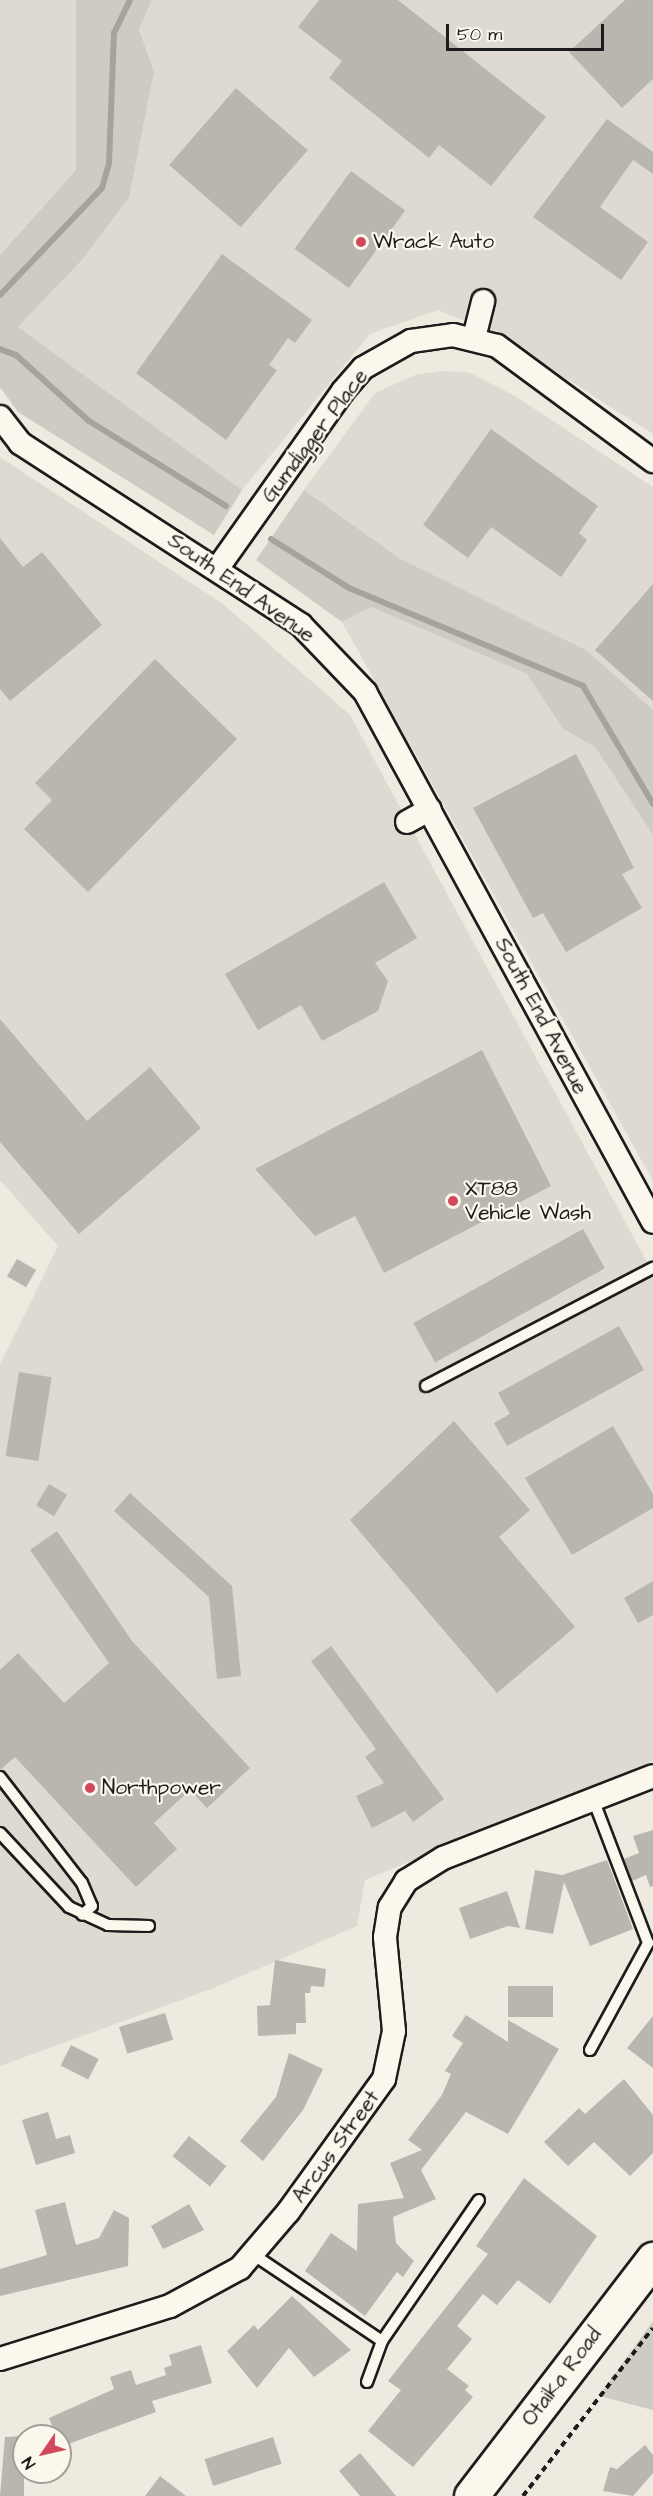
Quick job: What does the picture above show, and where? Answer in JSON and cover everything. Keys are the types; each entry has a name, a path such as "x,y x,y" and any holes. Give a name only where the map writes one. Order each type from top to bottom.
{"highway":[{"name":"Otaika Road","path":"471,2496 653,2259"},
{"name":"Otaika Road","path":"492,2496 653,2285"}],"street":[{"path":"474,338 483,301"},
{"name":"Gumdigger Place","path":"217,569 363,368 411,341 474,338 518,357 653,461"},
{"name":"South End Avenue","path":"0,417 20,443 301,625 339,659 365,692 653,1222"},
{"path":"407,822 430,809"},
{"name":"Arcus Street","path":"0,2359 196,2296 254,2255 384,2079 394,2031 385,1936 397,1893 443,1858 653,1776"}],"lane":[{"path":"426,1386 653,1268"},
{"path":"0,1777 82,1883 92,1906 82,1915"},
{"path":"590,2050 648,1943 594,1799"},
{"path":"0,1833 54,1893 82,1915 108,1925 150,1926"},
{"path":"367,2382 382,2341 479,2200"},
{"path":"254,2255 382,2341"}],"path":[{"path":"523,2496 653,2328"}],"shaded area":[{"path":"0,0 76,0 76,170 0,255"},
{"path":"76,0 152,0 139,29 154,72 129,198 81,261 18,327 242,490 214,535 18,412 0,387 0,255 76,170"},
{"path":"152,0 653,0 653,434 495,333 438,310 370,334 242,490 18,327 81,261 129,198 154,72 139,29"},
{"path":"440,371 468,372 515,396 653,487 653,710 588,651 401,559 304,490 375,393 415,375"},
{"path":"0,457 223,604 350,715 653,1273 653,1761 365,1880 357,1926 214,1988 0,2066 0,1365 58,1246 0,1180"},
{"path":"304,490 401,559 588,651 653,710 653,835 595,747 563,729 527,674 371,607 342,622 256,560"},
{"path":"371,607 527,674 563,729 595,747 653,835 653,1181 342,622"},
{"path":"653,2321 653,2410 599,2396"}],"building":[{"path":"319,0 398,0 546,117 491,186 439,145 429,158 329,78 342,61 298,27"},
{"path":"625,0 653,0 653,79 622,108 569,52"},
{"path":"236,88 308,150 241,227 169,165"},
{"path":"607,119 653,152 653,174 633,160 600,207 648,242 621,280 533,217"},
{"path":"351,171 405,210 349,288 295,249"},
{"path":"222,254 312,320 295,343 288,338 269,365 277,370 226,440 136,373"},
{"path":"491,429 598,506 579,533 587,540 561,577 491,527 468,558 423,525"},
{"path":"0,538 23,567 42,552 102,625 10,701 0,689"},
{"path":"653,584 653,701 595,650"},
{"path":"155,659 237,739 88,892 24,829 52,800 35,783"},
{"path":"576,754 634,868 622,874 642,908 566,952 543,913 533,918 473,808"},
{"path":"384,882 417,938 375,963 388,981 378,1011 322,1041 301,1005 258,1030 225,974"},
{"path":"0,1019 87,1121 150,1067 201,1128 79,1234 0,1142"},
{"path":"482,1050 551,1186 384,1273 355,1216 315,1236 255,1169"},
{"path":"583,1229 605,1268 435,1362 413,1323"},
{"path":"17,1259 36,1270 26,1287 7,1276"},
{"path":"619,1326 644,1370 507,1446 494,1423 510,1414 498,1393"},
{"path":"19,1372 52,1377 38,1461 6,1456"},
{"path":"454,1421 530,1510 499,1537 575,1627 497,1693 350,1520"},
{"path":"613,1426 653,1494 653,1508 572,1555 525,1478"},
{"path":"49,1484 67,1495 54,1516 36,1505"},
{"path":"130,1493 232,1586 241,1676 217,1679 209,1597 114,1511"},
{"path":"57,1531 132,1641 250,1768 207,1808 190,1790 154,1823 177,1849 136,1887 15,1757 0,1770 0,1670 18,1653 64,1703 109,1663 30,1550"},
{"path":"653,1581 653,1615 638,1623 624,1598"},
{"path":"331,1646 444,1799 413,1822 405,1811 372,1828 356,1796 384,1783 365,1757 376,1749 311,1661"},
{"path":"653,1830 653,1886 650,1887 646,1875 632,1881 624,1859 639,1853 633,1836"},
{"path":"607,1860 633,1929 590,1946 564,1882 553,1934 525,1929 535,1870 562,1875"},
{"path":"507,1891 520,1928 508,1926 470,1939 459,1908"},
{"path":"275,1960 326,1969 324,1987 311,1986 310,1993 305,1993 306,2023 296,2023 296,2034 258,2036 257,2006 270,2005"},
{"path":"508,1986 553,1986 553,2017 508,2017"},
{"path":"165,2013 173,2040 127,2054 119,2027"},
{"path":"466,2015 508,2042 508,2020 559,2049 508,2134 466,2112 421,2170 436,2199 393,2217 396,2243 414,2261 403,2277 397,2272 365,2316 305,2271 331,2233 357,2251 358,2204 404,2198 390,2163 422,2150 408,2140 442,2095 451,2074 445,2071 463,2043 452,2036"},
{"path":"653,2016 653,2068 627,2048"},
{"path":"71,2045 99,2059 88,2080 61,2065"},
{"path":"289,2053 323,2069 303,2110 263,2161 240,2141 276,2097"},
{"path":"624,2079 653,2115 653,2153 630,2176 594,2142 568,2166 544,2142 579,2108 585,2114"},
{"path":"48,2112 56,2139 70,2135 75,2153 36,2165 22,2120"},
{"path":"189,2136 226,2166 210,2186 173,2156"},
{"path":"524,2178 597,2236 550,2304 518,2280 497,2305 483,2294 457,2326 472,2339 447,2369 469,2386 465,2390 473,2397 413,2467 368,2431 401,2390 388,2381 488,2254 476,2246"},
{"path":"65,2202 76,2245 99,2238 114,2210 129,2218 128,2266 0,2296 0,2269 47,2255 35,2210"},
{"path":"189,2204 204,2230 163,2249 151,2226"},
{"path":"292,2296 351,2350 314,2377 289,2348 257,2388 227,2351 254,2325 258,2330"},
{"path":"201,2345 212,2383 152,2401 156,2412 72,2443 72,2424 51,2424 49,2418 114,2389 110,2377 131,2370 136,2385 166,2375 164,2368 172,2365 169,2355"},
{"path":"5,2437 12,2437 12,2484 24,2484 24,2496 0,2496"},
{"path":"273,2437 282,2464 213,2486 205,2459"},
{"path":"645,2445 653,2455 653,2473 633,2496 603,2491 610,2467 617,2469"},
{"path":"360,2453 396,2496 360,2496 339,2471"},
{"path":"160,2476 186,2496 145,2496"}],"waterway":[{"path":"0,295 102,188 109,163 114,33 130,0"},
{"path":"0,349 16,355 89,421 226,506"},
{"path":"271,539 349,588 583,686 653,804"}],"place":[{"name":"Wrack Auto","path":"361,242"},
{"name":"XT88 Vehicle Wash","path":"453,1201"},
{"name":"Northpower","path":"90,1788"}]}
